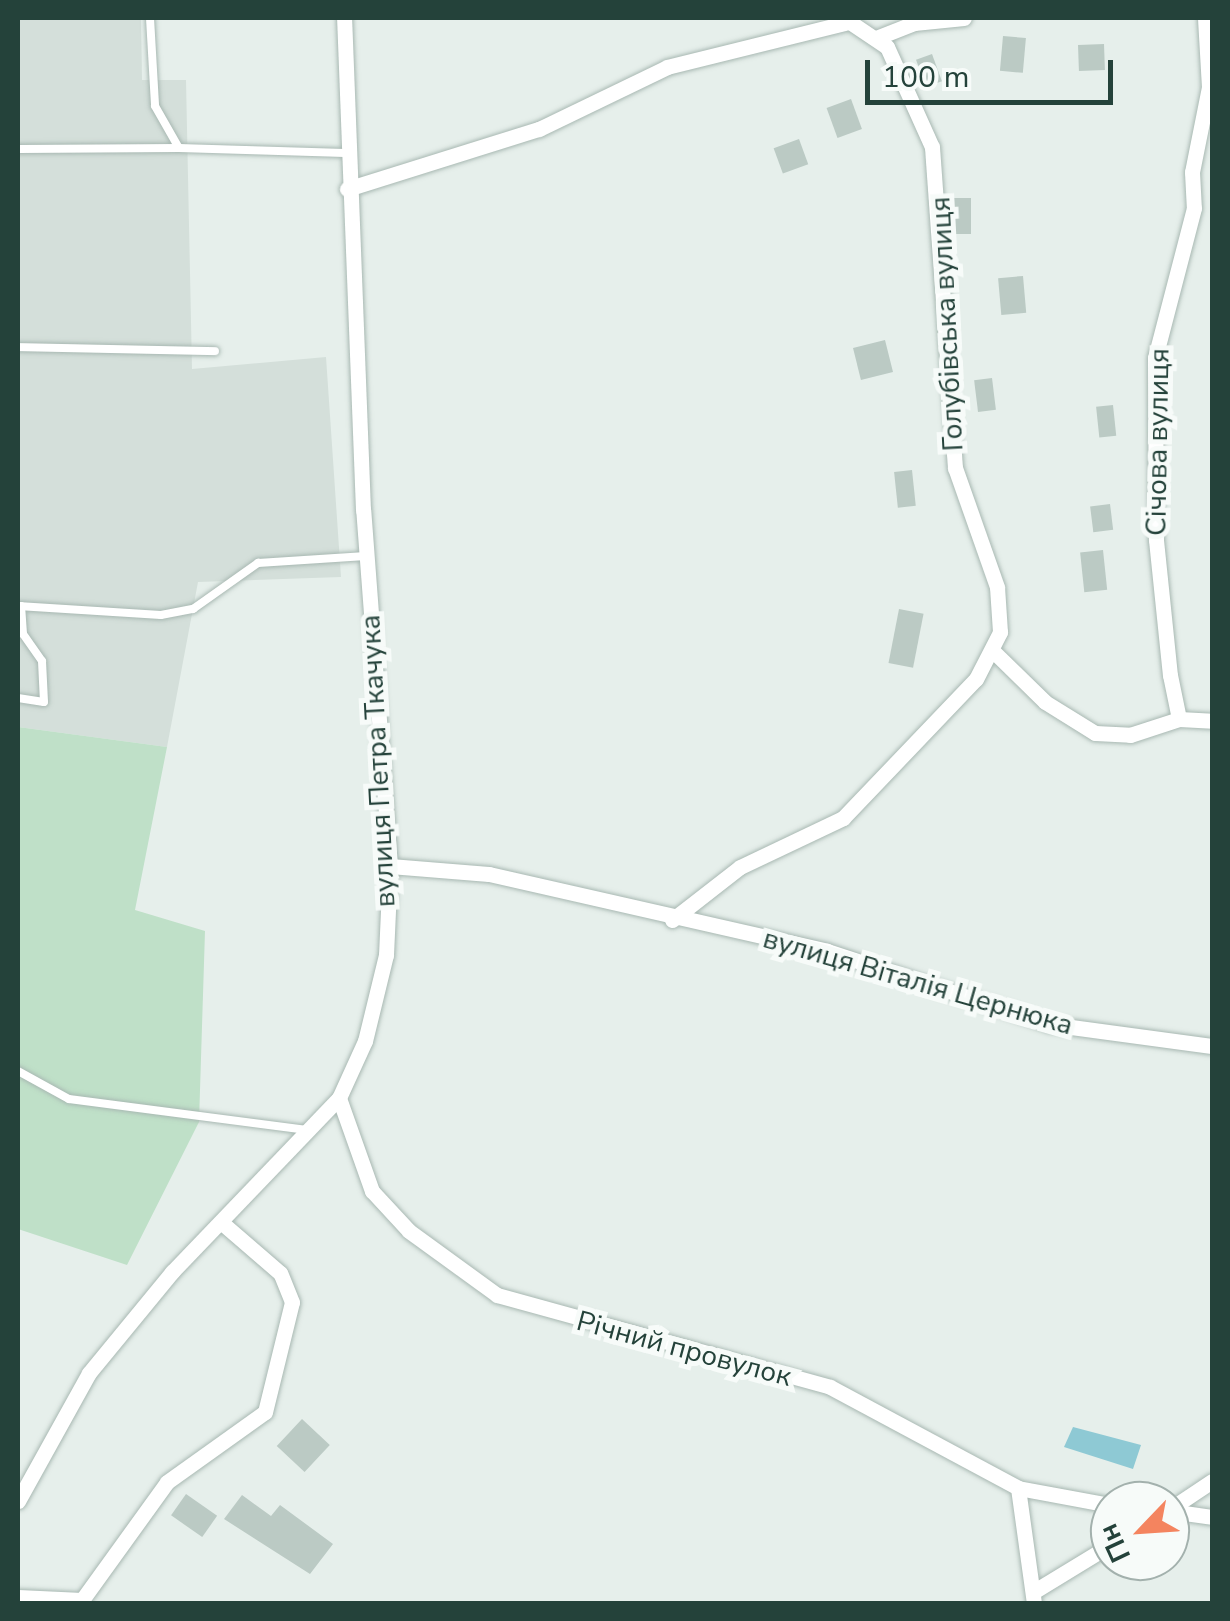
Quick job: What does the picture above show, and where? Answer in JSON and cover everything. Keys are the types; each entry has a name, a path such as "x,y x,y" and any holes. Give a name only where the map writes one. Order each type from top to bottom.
{"street":[{"name":"вулиця Петра Ткачука","path":"18,1502 89,1373 221,1222 312,1131 339,1098 365,1041 386,955 390,866 366,556 345,153 344,18"},
{"path":"347,189 538,129 666,67 844,20 876,38 914,23 964,18"},
{"name":"Січова вулиця","path":"1179,719 1160,603 1154,358 1194,208 1192,172 1209,86 1205,18"},
{"name":"Голубівська вулиця","path":"876,38 900,71 939,178 940,308 954,468 997,586 995,654"},
{"path":"672,920 740,867 843,818 995,654 1045,702 1095,733 1130,735 1179,719 1212,721"},
{"name":"вулиця Віталія Цернюка","path":"390,866 490,874 672,920 826,951 1049,1024 1212,1046"},
{"name":"Річний провулок","path":"339,1098 372,1191 409,1231 497,1295 830,1388 1018,1488 1090,1501"},
{"path":"18,1597 61,1603 98,1588 167,1482 265,1412 292,1302 280,1273 221,1222"},
{"path":"1190,1496 1212,1481"},
{"path":"1018,1488 1033,1598 1090,1559"}],"lane":[{"path":"150,18 155,106 180,148"},
{"path":"18,149 345,153"},
{"path":"18,347 215,351"},
{"path":"18,698 44,702 42,662 23,634 19,606 161,615 193,608 258,563 366,556"},
{"path":"18,1071 69,1099 312,1131"}],"shaded area":[{"path":"18,18 141,18 142,80 186,80 192,369 326,357 341,577 198,582 167,747 18,727"}],"green space":[{"path":"18,727 167,747 135,910 205,931 199,1122 127,1265 18,1229"}],"water":[{"path":"1073,1427 1141,1445 1133,1469 1064,1447"}],"building":[{"path":"1003,36 1026,38 1023,73 1000,71"},
{"path":"1104,44 1105,70 1079,71 1078,45"},
{"path":"932,54 942,81 926,87 916,60"},
{"path":"851,99 862,129 838,138 827,108"},
{"path":"799,139 808,164 783,174 774,148"},
{"path":"953,198 971,198 971,234 953,234"},
{"path":"1023,276 1026,313 1001,315 998,278"},
{"path":"885,340 893,372 861,380 853,348"},
{"path":"992,378 996,410 978,412 974,380"},
{"path":"1113,405 1116,436 1099,438 1096,407"},
{"path":"912,470 916,506 898,508 894,472"},
{"path":"1110,504 1113,530 1093,532 1090,506"},
{"path":"1103,550 1107,590 1084,592 1080,552"},
{"path":"899,609 924,614 913,668 889,663"},
{"path":"302,1419 330,1445 305,1472 277,1446"},
{"path":"186,1494 217,1516 202,1537 171,1515"},
{"path":"242,1495 271,1516 280,1505 333,1544 310,1574 224,1519"}]}
